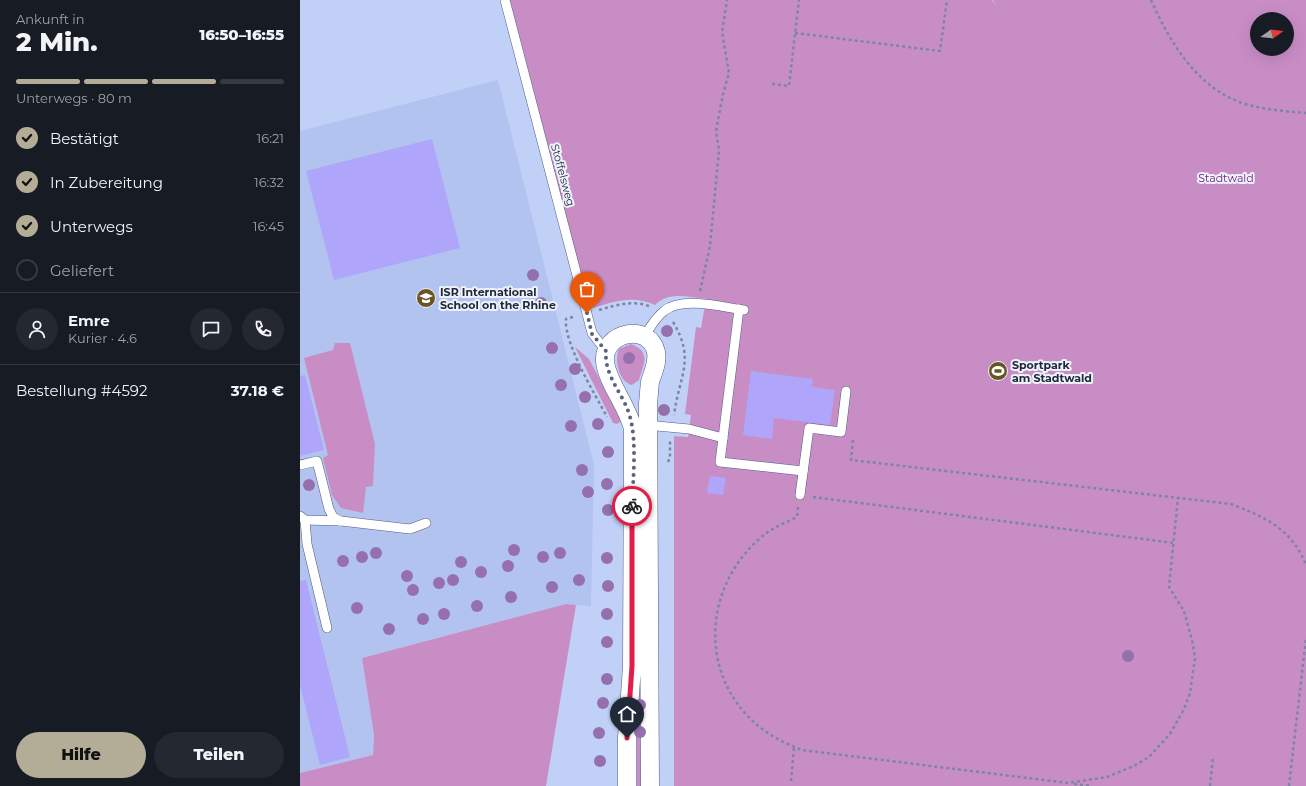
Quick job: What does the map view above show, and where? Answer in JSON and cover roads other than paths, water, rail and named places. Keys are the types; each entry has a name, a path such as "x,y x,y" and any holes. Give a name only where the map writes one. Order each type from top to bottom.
{"street":[{"path":"640,427 630,415 607,371 605,362 606,351 613,340 624,334 634,333 644,336 652,344 656,353 656,365 650,382 648,404 640,427 641,667 650,786"},
{"path":"627,786 627,738 641,667"}],"lane":[{"name":"Stoffelsweg","path":"505,0 592,334 606,351"},
{"path":"644,336 662,312 671,306 698,304 741,310 720,462 803,471"},
{"path":"800,495 809,428 841,432 846,391"},
{"path":"640,427 689,429 723,438"},
{"path":"300,465 317,461 332,517 341,521"},
{"path":"327,628 302,518 410,529 426,523"}],"place":[{"name":"ISR International School on the Rhine","path":"426,298"},
{"name":"Sportpark am Stadtwald","path":"998,371"}],"park label":[{"name":"Stadtwald","path":"1226,178"}]}
